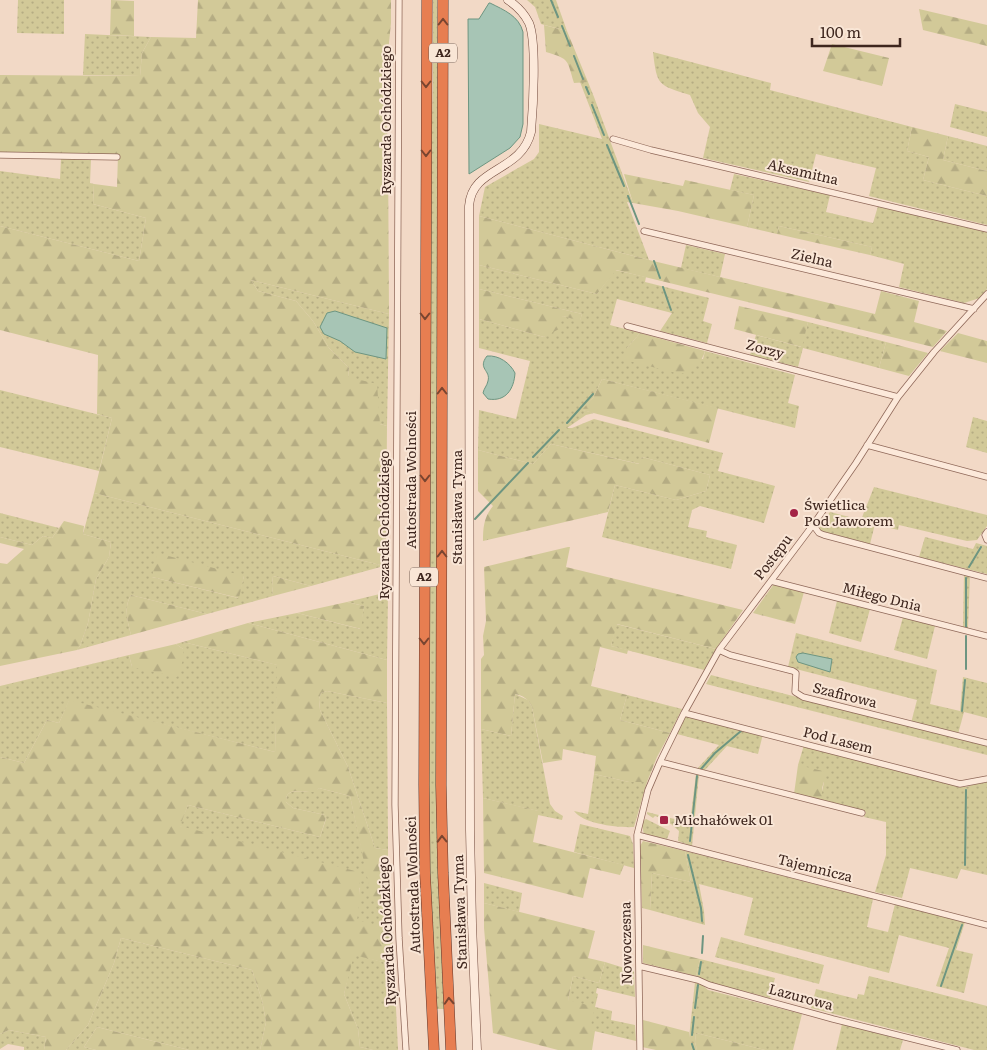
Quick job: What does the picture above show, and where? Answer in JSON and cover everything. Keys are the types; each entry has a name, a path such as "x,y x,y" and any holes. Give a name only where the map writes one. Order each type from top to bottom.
{"highway":[{"name":"Autostrada Wolności","path":"427,0 424,777 425,873 434,1050"},
{"name":"A2","path":"443,0 441,785 451,1050"}],"street":[{"name":"Ryszarda Ochódzkiego","path":"399,0 395,805 399,938 406,1050"},
{"name":"Stanisława Tyma","path":"477,1050 470,830 469,206 470,195 476,186 486,176 517,156 527,145 531,132 532,34 525,17 508,0"},
{"name":"Aksamitna","path":"613,139 651,150 987,229"},
{"path":"0,155 117,157"},
{"name":"Zielna","path":"644,231 974,309"},
{"name":"Postępu","path":"637,835 648,790 660,762 684,713 719,650 813,525 898,397 934,352 987,294"},
{"name":"Zorzy","path":"627,326 898,397"},
{"path":"867,445 987,477"},
{"path":"813,525 819,533 824,535 987,578"},
{"path":"987,532 985,535 987,540"},
{"name":"Miłego Dnia","path":"771,581 987,636"},
{"name":"Szafirowa","path":"719,650 730,655 794,671 796,673 795,692 802,697 987,744"},
{"name":"Pod Lasem","path":"684,713 960,784 987,779"},
{"path":"660,762 862,813"},
{"name":"Tajemnicza","path":"637,835 987,925"},
{"name":"Nowoczesna","path":"637,835 640,1050"},
{"name":"Lazurowa","path":"639,966 698,980 709,985 834,1019 957,1050"}],"green space":[{"path":"18,0 64,0 64,34 17,33"},
{"path":"111,0 134,1 134,36 110,35"},
{"path":"198,0 391,0 391,23 384,92 388,145 389,314 251,280 258,291 296,301 313,321 329,348 349,368 348,377 377,384 380,424 387,426 386,545 384,566 94,493 112,418 97,414 98,355 0,330 0,226 139,261 146,218 93,204 94,184 117,187 118,155 0,153 0,75 140,76 142,53 151,37 196,38"},
{"path":"433,0 437,0 445,1009 435,1009 429,847 429,217 433,85"},
{"path":"527,0 556,0 567,31 541,24 535,7"},
{"path":"919,9 987,25 987,46 923,30"},
{"path":"544,25 567,31 588,82 574,83 570,69 564,59 546,52"},
{"path":"85,34 151,37 142,53 140,76 83,75"},
{"path":"832,44 889,58 882,86 823,71"},
{"path":"653,52 771,83 770,90 912,127 907,151 929,157 923,180 987,196 987,225 869,196 876,168 816,154 809,182 703,158 710,127 698,113 690,95 671,89 661,82 656,72"},
{"path":"580,82 588,82 594,97 633,203 627,202 649,260 479,216 485,187 534,159 539,152 539,124 602,139"},
{"path":"955,104 987,112 987,137 950,127"},
{"path":"912,127 948,136 943,160 987,171 987,196 923,180 929,157 907,151"},
{"path":"948,136 987,146 987,171 943,160"},
{"path":"61,158 91,159 90,183 94,184 93,204 146,218 139,261 0,226 0,171 60,179"},
{"path":"624,174 683,186 685,180 754,195 747,227 633,203"},
{"path":"734,174 830,195 826,212 873,223 878,206 987,232 987,289 980,298 964,303 899,287 904,264 870,255 872,247 779,226 777,234 747,227 754,195 730,190"},
{"path":"479,216 649,260 875,314 881,291 919,301 914,322 947,331 933,347 616,270 597,294 479,265"},
{"path":"779,226 872,247 870,255 777,234"},
{"path":"686,245 725,254 720,277 681,268"},
{"path":"479,265 597,294 615,270 646,277 645,282 709,298 703,321 712,324 707,343 660,331 672,313 617,299 610,325 640,333 627,348 703,359 705,351 795,375 788,403 799,406 795,428 602,379 593,398 583,410 594,413 586,415 567,428 572,428 594,419 723,453 718,471 775,486 764,523 700,506 692,510 688,527 707,531 706,537 737,545 731,569 602,537 615,485 676,500 706,491 710,475 642,457 640,464 551,444 533,464 478,450 479,410 516,419 530,361 479,348 479,319 544,337 563,316 580,320 582,314 479,289"},
{"path":"251,280 389,314 387,426 380,424 348,377 349,368 329,348 313,321 296,301 258,291"},
{"path":"479,289 582,314 580,321 563,316 559,329 544,337 479,319"},
{"path":"739,306 808,322 802,347 734,329"},
{"path":"808,322 886,342 879,368 803,348 798,367 750,355 756,335 801,347"},
{"path":"640,333 705,351 702,359 696,366 680,374 621,359 627,348"},
{"path":"958,333 987,341 987,363 940,351"},
{"path":"886,342 928,353 909,376 879,368"},
{"path":"602,379 718,408 709,443 582,410 593,398"},
{"path":"0,390 112,418 99,471 0,447"},
{"path":"973,417 987,421 987,453 966,447"},
{"path":"551,444 639,464 642,457 710,475 706,491 676,500 615,485 608,512 483,541 485,522 493,506 478,491 478,450 533,464"},
{"path":"874,487 987,515 987,526 977,540 967,541 899,525 898,530 875,524 870,544 821,531 819,526 830,512 861,520"},
{"path":"94,493 384,566 311,586 273,576 273,596 207,614 131,595 127,610 131,635 77,650 88,623 96,579 109,557 111,542 83,534","holes":["244,576 238,598 152,577"]},
{"path":"0,513 59,528 52,538 43,536 32,545 0,537"},
{"path":"64,521 84,526 83,534 111,542 109,557 96,579 88,623 80,646 77,650 0,666 0,563 7,564 24,549 0,543 0,537 32,545 43,536 52,538"},
{"path":"925,537 973,549 976,543 987,546 987,574 919,557"},
{"path":"570,547 566,567 743,610 716,649 617,624 611,646 628,650 627,654 600,647 591,686 627,695 620,720 670,733 657,757 647,782 629,782 594,774 596,756 563,749 562,760 543,763 532,707 527,699 515,694 511,736 481,729 481,659 484,655 483,636 486,621 484,567"},
{"path":"157,553 244,576 239,598 152,577"},
{"path":"964,574 970,575 968,629 963,628"},
{"path":"273,576 311,586 273,596"},
{"path":"774,584 804,592 795,624 753,613"},
{"path":"388,592 387,660 248,623 297,613 360,629 364,606 347,602"},
{"path":"131,595 207,614 131,635 127,605"},
{"path":"837,601 870,609 861,642 829,633"},
{"path":"347,602 364,606 361,629 297,613"},
{"path":"903,617 935,626 927,659 894,650"},
{"path":"248,623 387,660 387,703 327,691 321,693 319,699 320,710 348,767 375,848 388,850 388,862 378,861 384,893 381,901 372,900 350,796 319,788 315,792 296,791 289,793 286,802 293,808 325,815 326,818 320,837 188,805 180,826 359,872 360,898 357,920 379,926 383,952 393,954 394,965 354,955 344,994 358,1029 360,1047 373,1050 260,1050 266,1022 262,1000 252,970 121,938 114,963 88,1025 66,1050 44,1050 46,1037 9,1030 0,1034 0,757 24,763 47,720 59,723 69,700 275,752 277,665 183,642"},
{"path":"616,624 716,649 704,670 611,646"},
{"path":"796,633 937,670 930,704 960,711 963,677 987,683 987,718 964,712 958,734 911,723 917,700 788,667"},
{"path":"183,642 278,665 275,752 69,701 59,723 47,720 24,763 0,757 0,686 129,655 132,667 183,649 176,644"},
{"path":"176,644 183,649 184,657 177,677 132,667 129,655"},
{"path":"711,675 987,746 987,755 706,684"},
{"path":"327,691 387,703 388,850 375,848 348,767 320,710 319,699 321,693"},
{"path":"515,694 528,700 532,707 550,804 555,811 563,816 562,820 538,815 538,811 483,798 481,729 511,736"},
{"path":"627,695 682,709 670,733 620,720"},
{"path":"686,715 763,734 758,754 727,746 704,771 697,769 719,745 677,734"},
{"path":"804,745 963,787 987,781 987,875 961,869 957,879 910,868 902,898 875,892 886,855 886,822 864,817 866,812 822,801 821,796 824,782 798,765"},
{"path":"798,765 827,772 822,788 822,801 794,794"},
{"path":"594,774 629,782 647,782 634,827 611,826 593,822 574,811 588,814"},
{"path":"696,774 699,775 692,846 678,841 679,831 666,820 655,816 653,818 647,812 690,823"},
{"path":"319,788 350,796 373,900 384,897 378,860 388,862 393,954 383,952 356,920 360,888 179,826 188,805 320,837 326,819 325,815 293,808 286,802 289,793"},
{"path":"483,798 539,811 533,842 624,865 620,875 590,868 583,898 484,873"},
{"path":"646,819 670,831 667,839 644,834 642,826 643,821"},
{"path":"580,824 630,836 633,844 634,868 574,852"},
{"path":"643,841 685,851 691,882 652,873 650,910 642,908 640,846"},
{"path":"685,851 873,899 867,927 888,932 895,904 965,922 956,950 973,954 964,993 936,986 949,948 899,935 889,973 744,935 753,898 699,884 705,925 650,910 652,873 691,882"},
{"path":"484,883 522,893 519,912 484,903"},
{"path":"484,903 595,931 588,958 605,962 599,983 573,976 568,1000 595,1007 590,1029 595,1031 592,1050 558,1050 493,1033 484,928"},
{"path":"721,937 824,965 819,984 715,957"},
{"path":"121,938 252,970 262,1000 266,1022 260,1050 189,1050 97,1027 84,1047 96,1050 66,1050 88,1025 114,963"},
{"path":"643,945 700,959 696,976 643,963"},
{"path":"353,954 394,965 398,1050 373,1050 360,1047 358,1029 344,994"},
{"path":"700,959 775,978 770,998 708,982 696,976"},
{"path":"605,962 634,971 635,997 597,988 596,993 598,994 595,1007 612,1011 611,1020 635,1025 636,1041 590,1030 568,1000 573,976 599,983"},
{"path":"869,976 987,1006 987,1050 974,1050 811,1008 816,989 857,999 858,994 864,995"},
{"path":"695,982 708,990 802,1014 793,1050 765,1050 696,1033 695,1042 697,1050 689,1050"},
{"path":"643,1020 689,1032 689,1050 656,1050 642,1047"},
{"path":"842,1024 903,1040 900,1050 836,1050"},
{"path":"97,1027 189,1050 96,1050 84,1047"},
{"path":"9,1030 46,1037 44,1050 24,1050 24,1047 8,1044 0,1049 0,1034"},
{"path":"696,1033 765,1050 697,1050 695,1042"}],"shaded area":[{"path":"489,3 506,11 518,22 523,32 523,124 520,137 510,148 469,174 468,19 479,19"},
{"path":"335,311 387,328 386,359 355,352 340,341 324,334 320,327 327,313"},
{"path":"487,356 504,360 515,373 511,389 500,398 488,399 483,393 488,383 488,374 483,364"},
{"path":"803,653 832,659 830,672 798,662 796,657 798,654"}],"waterway":[{"path":"551,0 558,17"},
{"path":"562,26 570,46"},
{"path":"574,56 583,79"},
{"path":"586,87 589,94"},
{"path":"592,105 604,135"},
{"path":"607,145 624,186"},
{"path":"628,196 639,224"},
{"path":"654,261 660,278"},
{"path":"663,287 671,310"},
{"path":"567,423 593,394"},
{"path":"533,457 559,430"},
{"path":"475,519 528,463"},
{"path":"969,567 981,547"},
{"path":"966,578 966,627"},
{"path":"966,636 966,669"},
{"path":"962,711 965,680"},
{"path":"701,769 715,753 741,731"},
{"path":"690,841 697,776"},
{"path":"965,865 966,790"},
{"path":"688,855 701,908 702,921"},
{"path":"941,986 962,925"},
{"path":"702,953 703,936"},
{"path":"699,974 701,962"},
{"path":"695,1008 698,985"},
{"path":"692,1035 694,1017"},
{"path":"692,1044 694,1050"}],"place":[{"name":"Świetlica Pod Jaworem","path":"794,513"},
{"name":"Michałówek 01","path":"664,820"}]}
